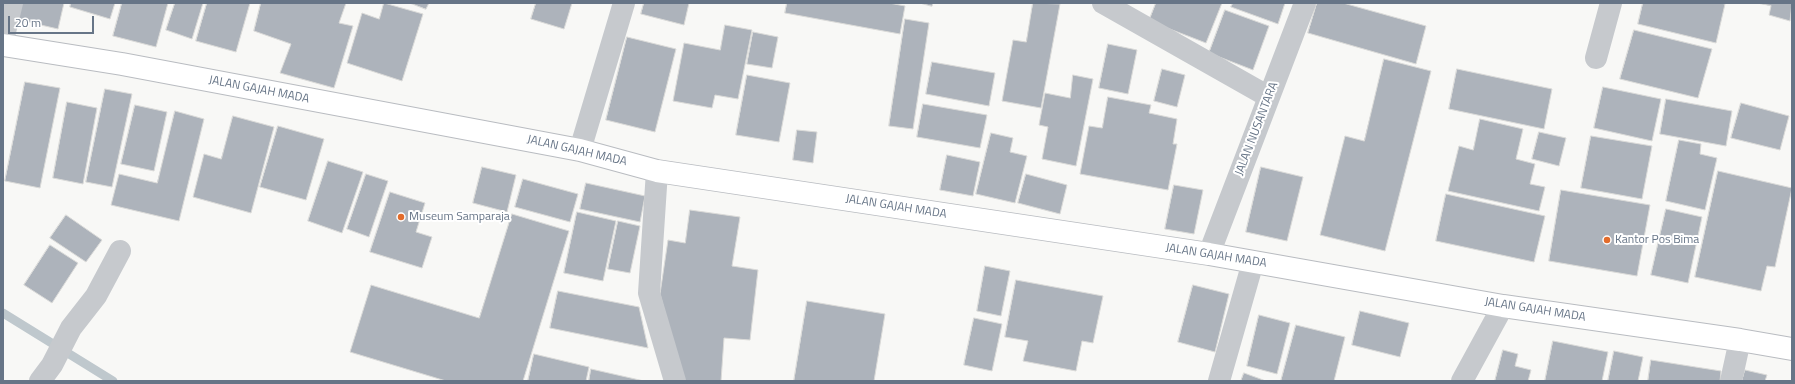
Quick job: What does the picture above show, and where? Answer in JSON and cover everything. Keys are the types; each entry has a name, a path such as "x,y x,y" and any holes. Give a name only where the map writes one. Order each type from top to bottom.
{"main road":[{"name":"JALAN GAJAH MADA","path":"3,45 130,66 580,150 657,171 1209,254 1503,306 1740,340 1792,349"}],"street":[{"path":"3,40 12,3"},
{"path":"580,150 624,3"},
{"path":"1103,3 1269,97"},
{"name":"JALAN NUSANTARA","path":"1209,254 1305,3"},
{"path":"1596,58 1611,3"},
{"path":"657,171 650,293 675,381"},
{"path":"46,373 71,328 96,296 120,251"},
{"path":"1219,381 1253,262"},
{"path":"1462,381 1503,306"},
{"path":"1731,381 1740,340"}],"building":[{"path":"19,3 64,3 58,29 15,19"},
{"path":"71,3 115,3 110,19 70,7"},
{"path":"122,3 168,3 156,47 113,36"},
{"path":"175,3 203,3 192,39 166,30"},
{"path":"207,3 250,3 236,52 196,41"},
{"path":"261,3 346,3 339,23 353,26 334,88 280,73 291,44 254,31"},
{"path":"384,3 423,14 402,81 347,63 362,13 379,19"},
{"path":"410,3 429,3 426,9"},
{"path":"536,3 572,3 564,29 531,19"},
{"path":"644,3 689,3 684,25 641,14"},
{"path":"787,3 889,3 905,6 900,34 785,13"},
{"path":"920,3 933,3 932,6"},
{"path":"1033,3 1060,4 1041,108 1002,101 1013,40 1026,42"},
{"path":"1156,3 1222,3 1206,43 1149,21"},
{"path":"1233,3 1285,3 1278,24 1231,7"},
{"path":"1317,3 1343,3 1426,26 1416,64 1308,33"},
{"path":"1643,3 1725,4 1716,43 1638,24"},
{"path":"1757,3 1792,3 1790,21 1769,15 1771,6"},
{"path":"1225,10 1269,26 1253,70 1209,53"},
{"path":"905,19 929,23 913,129 889,126"},
{"path":"725,25 752,30 738,99 715,95 712,108 673,101 684,43 720,50"},
{"path":"1634,30 1712,49 1698,98 1620,79"},
{"path":"753,32 778,37 772,68 747,64"},
{"path":"627,37 676,49 655,132 606,120"},
{"path":"1108,44 1137,50 1128,94 1099,88"},
{"path":"1384,59 1431,71 1385,251 1320,235 1345,136 1364,141"},
{"path":"932,62 995,73 989,106 926,94"},
{"path":"1162,69 1185,75 1177,107 1154,101"},
{"path":"1457,69 1552,89 1544,129 1449,109"},
{"path":"747,75 790,83 779,142 736,135"},
{"path":"1073,75 1093,79 1076,166 1042,159 1048,127 1039,125 1045,93 1070,98"},
{"path":"25,82 60,88 40,188 5,181"},
{"path":"1603,87 1661,99 1652,141 1594,128"},
{"path":"105,89 132,94 112,187 86,182"},
{"path":"1108,97 1151,105 1149,113 1177,119 1173,144 1177,144 1168,190 1080,174 1089,126 1102,128"},
{"path":"1666,99 1732,111 1726,146 1660,134"},
{"path":"67,102 97,108 83,184 53,178"},
{"path":"1741,103 1789,116 1780,150 1731,138"},
{"path":"923,104 987,115 980,148 917,137"},
{"path":"135,105 167,112 154,171 121,164"},
{"path":"175,111 204,119 179,221 111,205 119,174 157,183"},
{"path":"233,116 274,127 251,213 193,197 204,154 221,159"},
{"path":"1480,119 1523,129 1516,159 1535,164 1530,184 1545,187 1539,211 1448,191 1459,146 1473,150"},
{"path":"278,126 324,139 306,200 260,187"},
{"path":"797,130 817,132 813,163 793,160"},
{"path":"1539,132 1566,138 1559,166 1532,159"},
{"path":"991,133 1013,138 1010,152 1027,156 1015,203 976,194"},
{"path":"1591,136 1652,146 1642,199 1581,188"},
{"path":"1679,140 1701,144 1700,154 1717,158 1705,210 1666,201"},
{"path":"947,155 980,162 973,196 940,190"},
{"path":"328,161 363,172 342,233 308,221"},
{"path":"482,167 516,175 507,212 473,203"},
{"path":"1261,167 1303,177 1287,241 1246,232"},
{"path":"1718,171 1792,188 1775,267 1767,266 1761,291 1695,277"},
{"path":"366,174 388,181 369,237 347,229"},
{"path":"1026,174 1067,185 1060,214 1018,203"},
{"path":"523,179 578,194 570,222 515,207"},
{"path":"586,183 645,196 640,222 580,209"},
{"path":"1174,185 1203,190 1194,234 1165,229"},
{"path":"1561,190 1650,205 1637,276 1549,261"},
{"name":"Museum Samparaja","path":"390,192 425,203 416,232 432,237 422,268 370,252"},
{"path":"1446,194 1545,216 1534,262 1436,241"},
{"path":"1666,209 1702,217 1688,283 1651,275"},
{"path":"690,210 740,217 732,266 758,270 750,340 724,338 721,381 683,381 660,294 668,240 685,243"},
{"path":"577,212 616,221 603,281 564,273"},
{"path":"512,214 569,231 523,381 446,381 350,352 371,285 479,318"},
{"path":"66,215 102,240 86,262 50,238"},
{"path":"618,221 640,226 630,273 608,269"},
{"path":"50,245 78,263 52,303 24,285"},
{"path":"985,266 1010,271 1001,316 977,311"},
{"path":"1016,280 1103,296 1093,343 1082,341 1076,371 1023,361 1028,341 1005,337"},
{"path":"1193,285 1229,294 1215,352 1178,342"},
{"path":"558,291 639,307 648,348 550,328"},
{"path":"807,301 885,314 874,381 794,381"},
{"path":"1360,311 1409,323 1400,357 1352,345"},
{"path":"1259,315 1290,323 1277,374 1247,366"},
{"path":"974,318 1002,324 992,371 964,365"},
{"path":"1296,325 1345,337 1334,381 1281,381"},
{"path":"1553,341 1608,352 1602,381 1545,381"},
{"path":"1503,350 1518,354 1515,366 1531,370 1528,381 1495,381"},
{"path":"1614,351 1643,357 1638,381 1608,381"},
{"path":"534,354 589,367 586,381 528,381"},
{"path":"1651,360 1721,371 1720,381 1648,381"},
{"path":"591,369 644,381 589,381"},
{"path":"1745,370 1767,375 1765,381 1742,381"},
{"path":"1244,373 1266,381 1241,381"}],"waterway":[{"path":"3,313 113,381"}],"place":[{"name":"Museum Samparaja","path":"401,217"},
{"name":"Kantor Pos Bima","path":"1607,240"}]}
